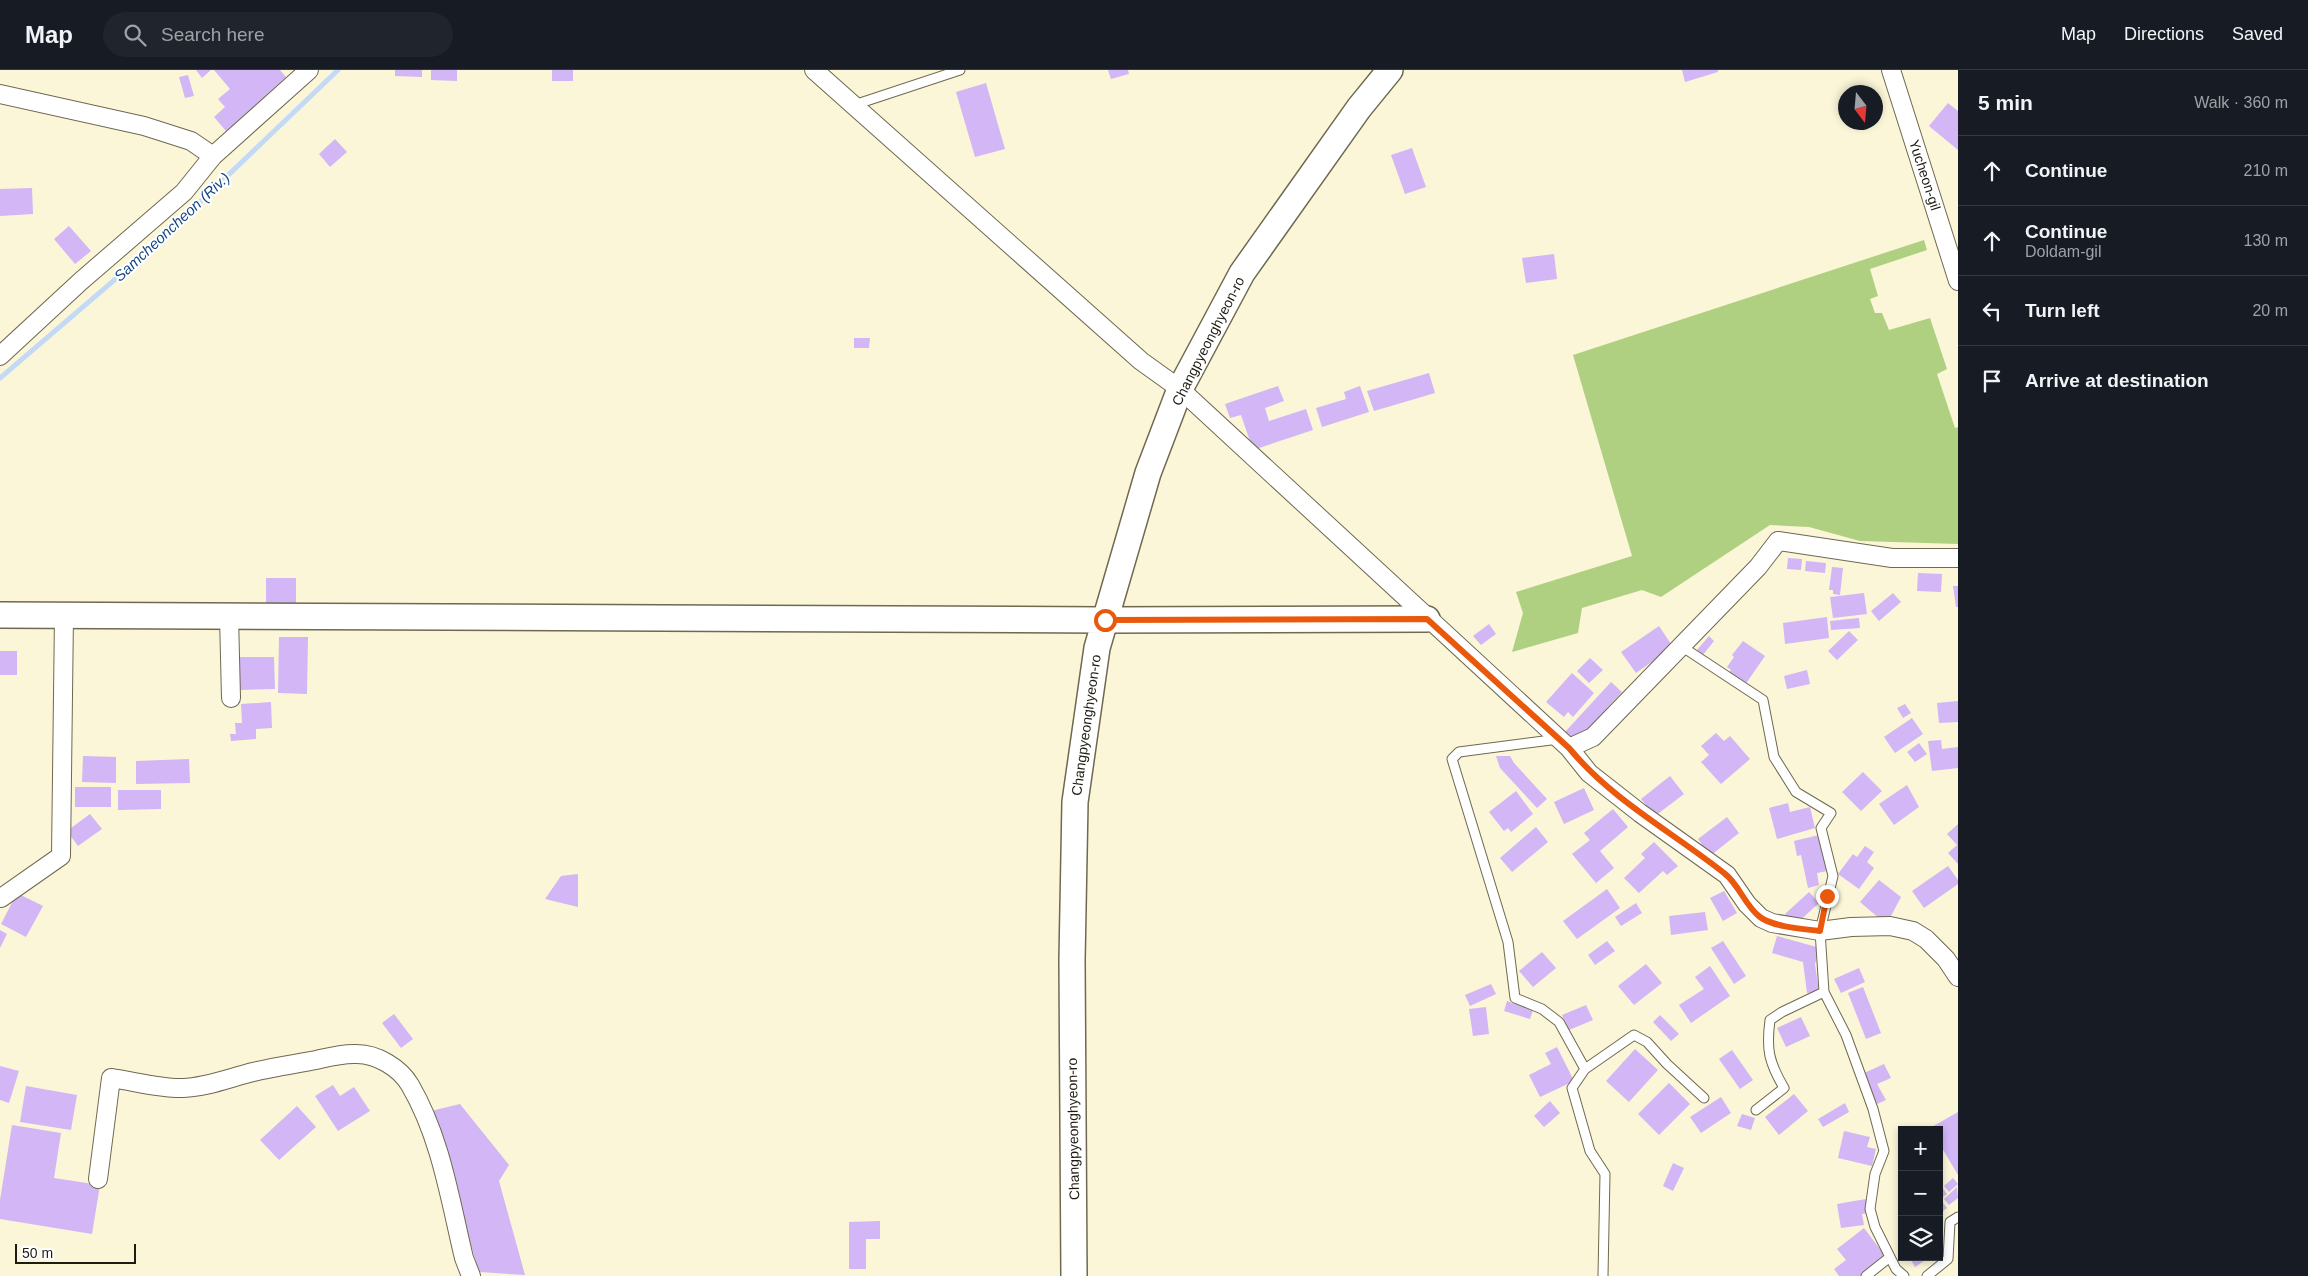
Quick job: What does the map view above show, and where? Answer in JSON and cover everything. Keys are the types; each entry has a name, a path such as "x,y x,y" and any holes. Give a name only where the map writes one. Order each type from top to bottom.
{"street":[{"path":"0,356 184,192 214,156 309,70"},
{"path":"814,70 1141,361 1180,389 1564,744 1590,772 1632,807 1727,874 1747,904 1761,918 1772,923 1820,931 1851,926 1890,926 1913,931 1926,939 1946,958 1958,977"},
{"name":"Changpyeonghyeon-ro","path":"1074,1276 1072,960 1075,802 1097,648 1148,473 1180,389 1242,273 1360,108 1390,70"},
{"name":"Yucheon-gil","path":"1891,70 1958,281"},
{"path":"0,94 144,126 191,141 214,156"},
{"path":"1564,744 1593,737 1758,567 1778,541 1892,558 1958,558"},
{"path":"0,615 1105,620 1427,619"},
{"path":"1,898 61,856 64,615"},
{"path":"229,616 231,698"},
{"path":"98,1179 112,1078 181,1088 206,1085 254,1072 334,1056 356,1054 372,1056 388,1063 402,1074 410,1084 424,1115 439,1152 464,1258 471,1276"}],"lane":[{"path":"854,105 960,70"},
{"path":"1681,646 1763,700 1774,757 1796,792 1831,813 1821,828 1833,876 1820,931 1824,992 1846,1034 1873,1109 1884,1151 1875,1174 1870,1208 1875,1228 1896,1269 1904,1276"},
{"path":"1564,744 1459,752 1452,760 1508,942 1514,998 1542,1008 1559,1022 1585,1068"},
{"path":"1756,1110 1784,1088 1775,1073 1767,1046 1770,1020 1782,1012 1824,992"},
{"path":"1603,1276 1604,1174 1590,1151 1572,1088 1585,1068 1634,1035 1647,1042 1666,1064 1704,1098"},
{"path":"1928,1276 1948,1259 1950,1222 1958,1216"},
{"path":"1866,1276 1890,1257"}],"green space":[{"path":"1924,240 1927,250 1870,269 1878,296 1870,299 1875,313 1882,313 1889,330 1930,318 1947,369 1937,374 1955,428 1958,427 1958,544 1860,541 1809,527 1770,525 1661,597 1642,590 1582,608 1578,633 1512,652 1523,613 1516,592 1632,556 1573,355"}],"building":[{"path":"196,70 211,70 202,78"},
{"path":"214,70 280,70 286,77 226,131 214,117 225,107 218,99 230,89"},
{"path":"395,70 422,70 422,77 395,76"},
{"path":"431,70 457,70 457,81 431,80"},
{"path":"552,70 573,70 573,81 552,81"},
{"path":"1108,70 1128,70 1129,74 1111,79"},
{"path":"1682,70 1718,70 1718,72 1685,82"},
{"path":"188,75 194,96 185,98 179,77"},
{"path":"986,83 1005,149 975,157 956,92"},
{"path":"1948,103 1958,111 1958,150 1929,126"},
{"path":"335,139 347,152 330,167 319,154"},
{"path":"1412,148 1426,187 1405,194 1391,155"},
{"path":"32,188 33,214 0,216 0,189"},
{"path":"69,226 91,251 75,264 54,239"},
{"path":"1554,254 1557,279 1526,283 1522,258"},
{"path":"854,338 870,338 869,348 854,348"},
{"path":"1429,373 1435,393 1374,411 1367,391"},
{"path":"1278,386 1284,401 1265,408 1269,421 1306,409 1313,430 1253,450 1241,415 1230,418 1225,404"},
{"path":"1360,386 1369,412 1322,427 1316,408 1346,399 1344,392"},
{"path":"1788,558 1802,559 1801,570 1787,569"},
{"path":"1806,561 1826,563 1825,573 1805,571"},
{"path":"1832,567 1843,568 1840,595 1833,594 1833,590 1829,590"},
{"path":"1918,573 1942,574 1941,592 1917,591"},
{"path":"266,578 296,578 296,605 266,604"},
{"path":"1953,586 1958,586 1958,607 1956,607"},
{"path":"1864,593 1867,614 1833,618 1830,597"},
{"path":"1893,593 1901,602 1879,621 1871,611"},
{"path":"1827,617 1829,638 1785,644 1783,623"},
{"path":"1859,618 1860,628 1831,630 1830,621"},
{"path":"1489,624 1496,634 1481,645 1473,636"},
{"path":"1659,626 1673,647 1636,673 1621,652"},
{"path":"1849,631 1858,640 1837,660 1828,651"},
{"path":"1709,636 1714,641 1703,655 1697,650"},
{"path":"279,637 308,637 307,694 278,693"},
{"path":"1743,641 1765,656 1745,685 1728,674 1731,670 1727,667 1734,657 1732,655"},
{"path":"0,651 17,651 17,675 0,675"},
{"path":"240,657 274,657 275,689 240,690"},
{"path":"1590,658 1603,670 1589,683 1577,671"},
{"path":"1807,670 1810,684 1787,689 1784,676"},
{"path":"1572,673 1594,693 1573,717 1568,712 1564,717 1546,702"},
{"path":"1611,682 1622,692 1576,742 1565,732"},
{"path":"1958,701 1958,722 1939,723 1937,703"},
{"path":"271,702 272,728 256,729 256,739 231,741 230,734 236,734 235,723 242,723 241,704"},
{"path":"1905,704 1911,713 1903,718 1897,708"},
{"path":"1912,718 1923,734 1895,753 1884,737"},
{"path":"1716,733 1724,741 1730,736 1750,759 1721,784 1701,762 1709,755 1701,746"},
{"path":"1941,740 1942,749 1958,747 1958,768 1932,771 1928,741"},
{"path":"1919,743 1927,754 1915,762 1907,752"},
{"path":"83,756 116,757 116,783 82,782"},
{"path":"1496,756 1510,756 1514,763 1547,799 1537,808 1500,768"},
{"path":"189,759 190,783 136,784 136,761"},
{"path":"1863,772 1882,791 1861,811 1842,792"},
{"path":"1670,776 1684,794 1655,816 1641,799"},
{"path":"1907,785 1919,807 1894,825 1879,804"},
{"path":"75,787 111,787 111,807 75,807"},
{"path":"1584,788 1594,810 1564,824 1554,802"},
{"path":"118,790 161,790 161,809 118,810"},
{"path":"1516,791 1533,814 1511,832 1508,828 1504,831 1489,812"},
{"path":"1788,803 1790,812 1810,807 1815,828 1777,839 1769,808"},
{"path":"1613,809 1628,827 1600,851 1614,868 1596,883 1572,854 1590,840 1584,833"},
{"path":"90,814 102,829 78,846 67,831"},
{"path":"1727,817 1739,833 1710,856 1698,839"},
{"path":"1958,824 1958,864 1948,853 1957,845 1947,834"},
{"path":"1536,827 1548,842 1512,872 1500,858"},
{"path":"1819,835 1827,871 1817,873 1819,885 1808,888 1801,855 1797,856 1794,841"},
{"path":"1654,842 1678,866 1667,875 1663,871 1639,893 1624,878 1645,858 1641,854"},
{"path":"1865,846 1874,852 1867,862 1874,868 1859,889 1838,874 1853,854 1857,857"},
{"path":"1948,866 1958,880 1958,884 1924,908 1912,891"},
{"path":"578,874 578,907 545,899 561,876"},
{"path":"1879,880 1901,897 1891,916 1880,919 1860,902"},
{"path":"1607,889 1620,908 1577,939 1563,921"},
{"path":"1724,891 1737,913 1723,921 1710,898"},
{"path":"1809,892 1819,903 1795,925 1785,914"},
{"path":"17,893 43,906 26,937 1,924"},
{"path":"1636,903 1642,913 1621,926 1615,917"},
{"path":"1705,912 1708,930 1671,935 1669,916"},
{"path":"0,930 7,934 0,948"},
{"path":"1777,936 1820,948 1815,964 1819,992 1807,993 1803,962 1772,953"},
{"path":"1607,941 1615,951 1595,965 1588,955"},
{"path":"1723,941 1746,976 1734,984 1711,948"},
{"path":"1542,952 1556,968 1533,987 1519,971"},
{"path":"1646,964 1662,983 1634,1005 1618,986"},
{"path":"1710,966 1730,996 1691,1023 1679,1005 1704,989 1695,977"},
{"path":"1859,968 1865,982 1841,993 1834,979"},
{"path":"1491,984 1496,994 1470,1006 1465,995"},
{"path":"1863,987 1881,1033 1866,1039 1848,993"},
{"path":"1507,1001 1533,1010 1530,1019 1504,1011"},
{"path":"1586,1005 1593,1020 1569,1030 1562,1015"},
{"path":"1486,1007 1489,1034 1473,1036 1469,1009"},
{"path":"394,1014 413,1039 401,1048 382,1023"},
{"path":"1660,1015 1679,1034 1671,1041 1653,1022"},
{"path":"1801,1017 1810,1036 1786,1047 1777,1028"},
{"path":"1557,1047 1574,1081 1540,1097 1529,1075 1551,1064 1545,1053"},
{"path":"1635,1049 1658,1070 1629,1102 1606,1081"},
{"path":"1732,1050 1753,1080 1740,1089 1719,1059"},
{"path":"1884,1064 1891,1078 1877,1084 1886,1100 1877,1104 1862,1074"},
{"path":"0,1066 19,1071 9,1103 0,1100"},
{"path":"1669,1083 1690,1104 1659,1135 1638,1114"},
{"path":"333,1085 340,1096 354,1087 370,1111 338,1131 315,1096"},
{"path":"26,1086 77,1095 71,1130 20,1122"},
{"path":"1794,1094 1808,1111 1779,1135 1765,1117"},
{"path":"1721,1097 1731,1113 1701,1133 1690,1117"},
{"path":"1550,1101 1560,1113 1544,1127 1534,1116"},
{"path":"1845,1103 1849,1112 1823,1127 1818,1119"},
{"path":"460,1104 509,1165 499,1181 525,1275 479,1272 431,1111"},
{"path":"297,1106 316,1127 279,1160 260,1140"},
{"path":"1958,1112 1958,1175 1943,1150 1943,1126 1934,1126"},
{"path":"1742,1114 1755,1118 1751,1130 1737,1126"},
{"path":"12,1125 61,1133 54,1178 100,1185 92,1234 0,1219 0,1200"},
{"path":"1844,1131 1870,1137 1867,1147 1876,1149 1872,1166 1838,1158"},
{"path":"1673,1163 1684,1168 1673,1191 1663,1186"},
{"path":"1953,1178 1958,1184 1949,1192 1944,1186"},
{"path":"1957,1187 1958,1198 1949,1205 1944,1199"},
{"path":"1943,1188 1947,1194 1943,1197"},
{"path":"1866,1199 1868,1213 1862,1214 1864,1225 1841,1228 1837,1204"},
{"path":"1943,1203 1947,1208 1943,1211"},
{"path":"880,1221 880,1239 866,1239 866,1269 849,1269 849,1222"},
{"path":"1864,1228 1886,1257 1861,1276 1839,1276 1834,1269 1846,1260 1837,1249"},
{"path":"1911,1261 1924,1261 1915,1267"}],"waterway":[{"name":"Samcheoncheon (Riv.)","path":"0,378 154,246 338,70"}],"route":[{"path":"1105,620 1427,619 1569,748 1590,772 1640,813 1727,874 1747,904 1761,918 1772,923 1820,931 1827,896"}]}
